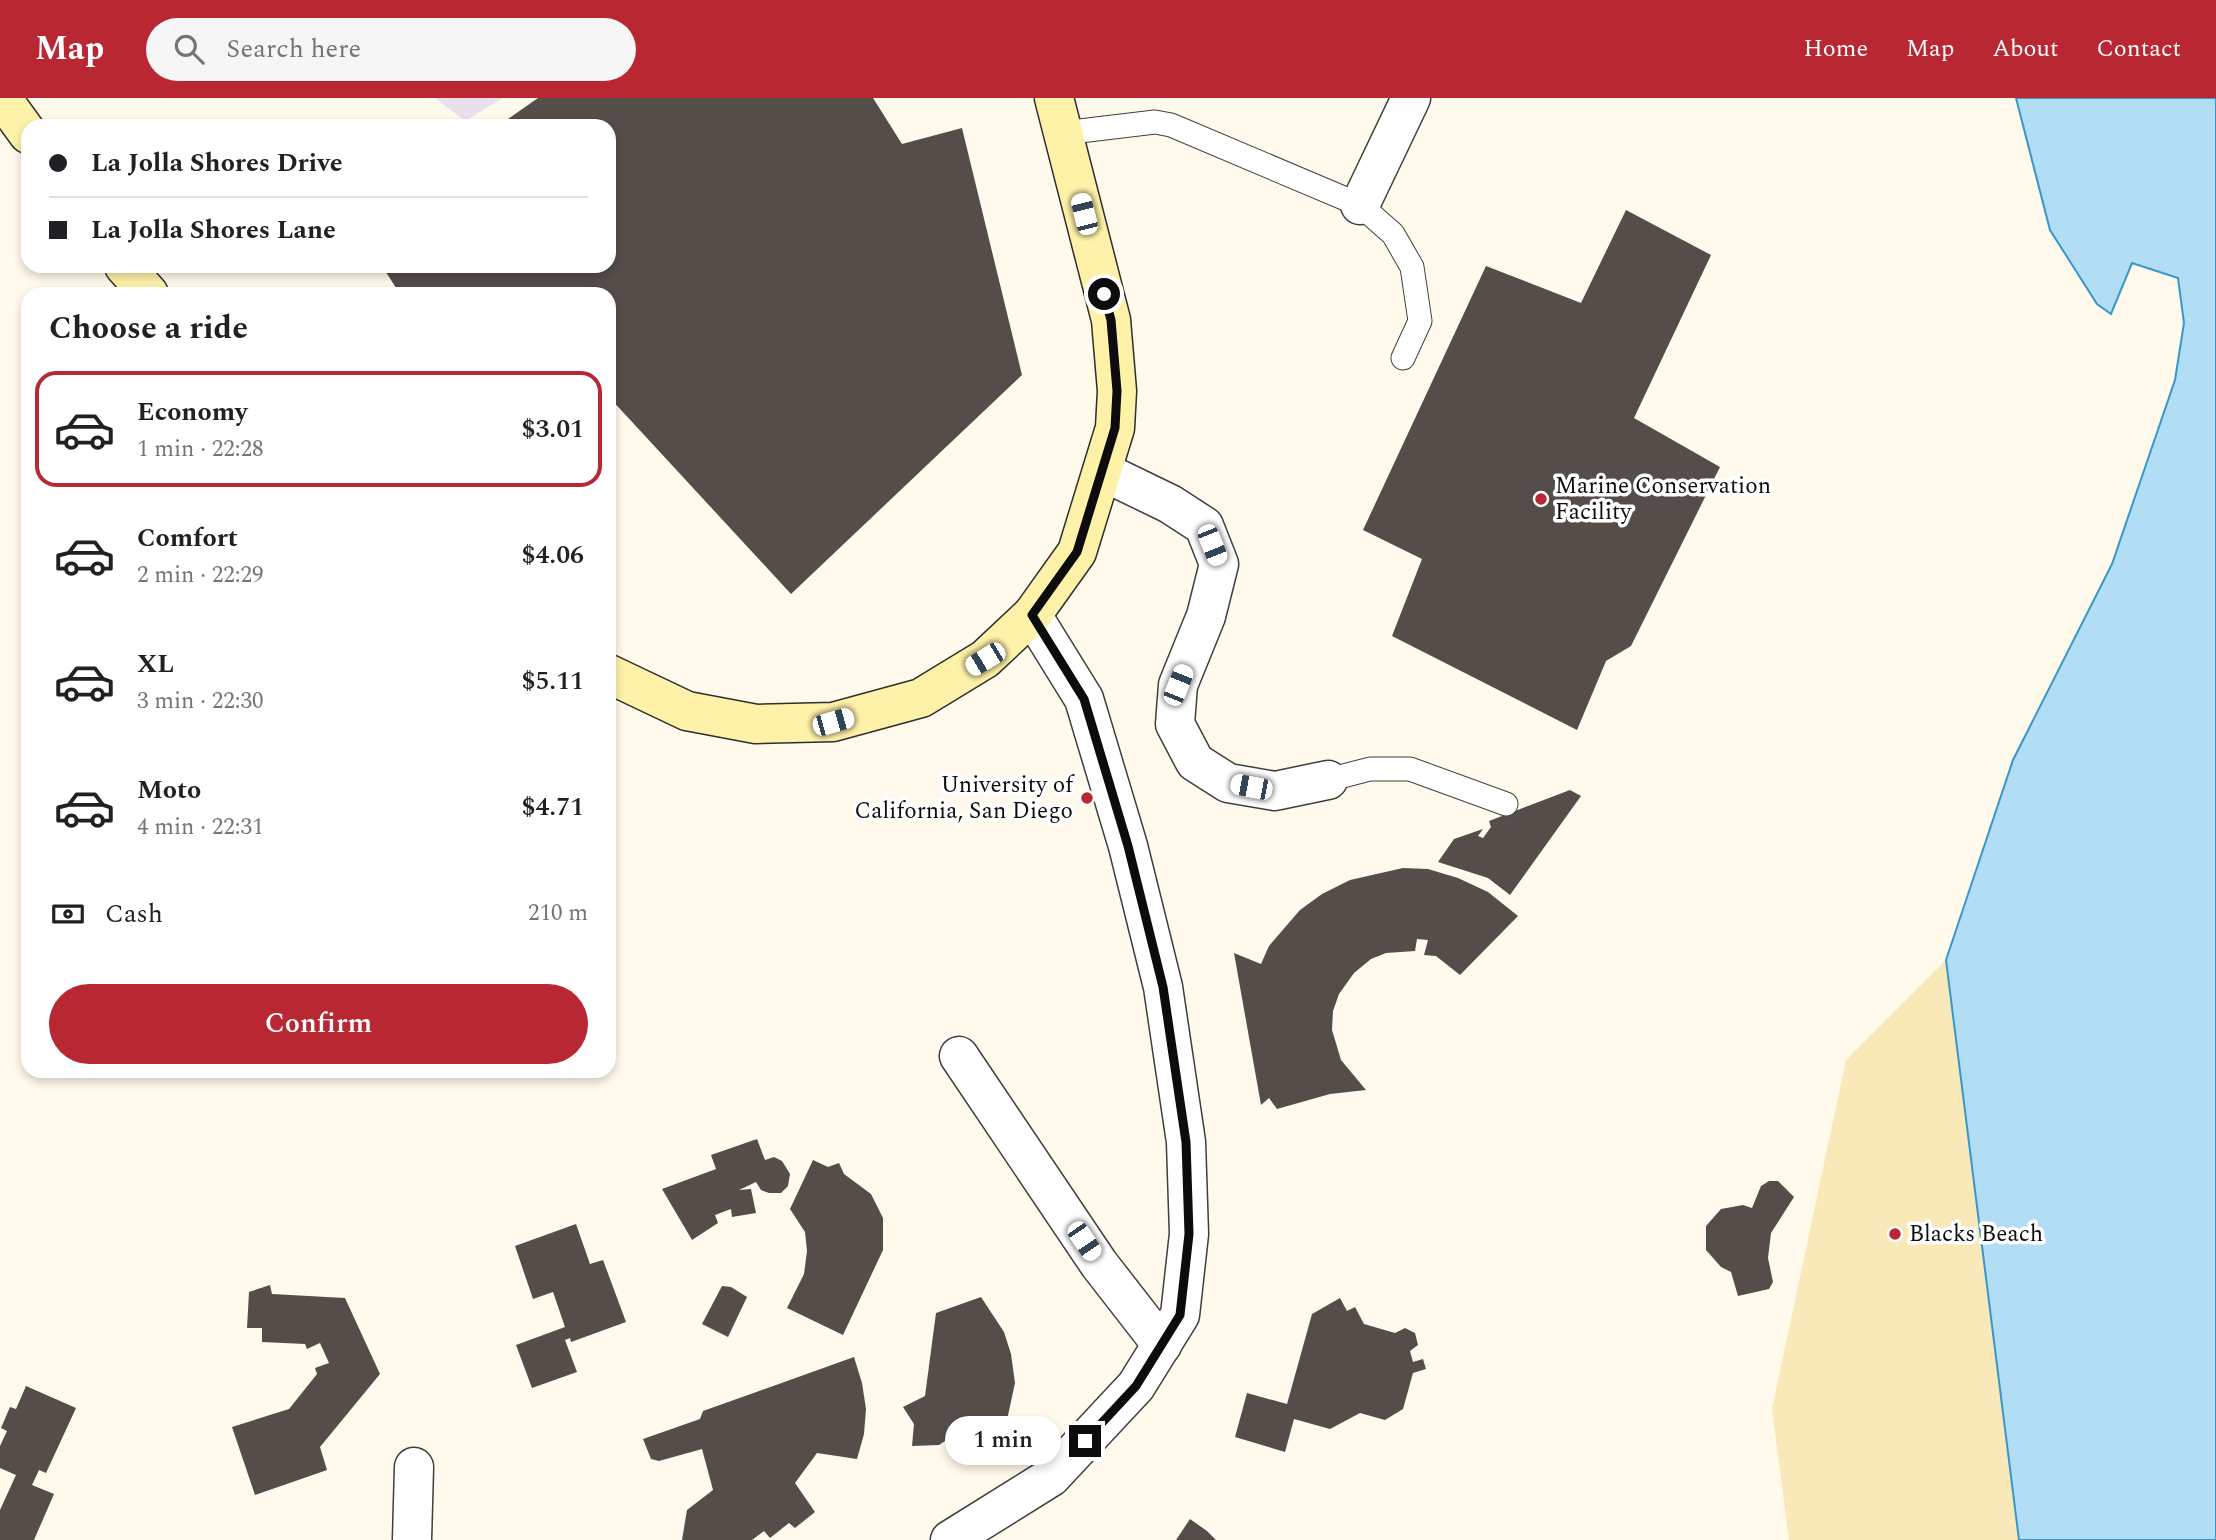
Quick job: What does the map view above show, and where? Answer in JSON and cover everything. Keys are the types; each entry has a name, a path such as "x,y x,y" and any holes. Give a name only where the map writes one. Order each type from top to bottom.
{"main road":[{"path":"2,98 21,124"},
{"path":"616,677 687,711 756,724 833,722 921,698 985,659 1032,615 1077,552 1104,472 1115,428 1117,391 1111,320 1059,116"},
{"path":"130,273 143,287"}],"street":[{"path":"1360,205 1410,98"},
{"path":"1104,472 1170,504 1204,526 1219,564 1206,616 1178,685 1175,724 1195,762 1228,783 1275,792 1328,780"},
{"path":"950,1540 1051,1477 1136,1386 1180,1315 1189,1234 1186,1142 1163,987 1128,846 1084,699 1032,615"},
{"path":"959,1056 1099,1265 1162,1345"},
{"path":"412,1540 414,1467"}],"lane":[{"path":"1059,116 1171,125 1360,205 1393,234 1412,267 1420,321 1403,358"},
{"path":"1328,780 1370,769 1410,769 1506,804"}],"shaded area":[{"path":"435,98 503,98 468,119 462,119"}],"sand":[{"name":"Blacks Beach","path":"1946,960 2019,1540 1789,1540 1772,1409 1846,1060"}],"water":[{"path":"2016,98 2216,98 2216,1540 2019,1540 1946,960 2013,760 2112,564 2175,380 2184,323 2178,278 2132,263 2111,314 2097,304 2050,230"}],"building":[{"path":"538,98 873,98 902,144 962,128 1022,375 791,594 616,405 616,287 396,287 386,273 616,273 616,119 508,119"},
{"name":"Marine Conservation Facility","path":"1626,210 1711,255 1634,418 1720,467 1631,646 1606,661 1577,730 1392,636 1422,559 1363,530 1486,266 1581,303"},
{"path":"1570,790 1581,796 1510,895 1488,878 1438,862 1454,839 1483,829 1478,836 1483,838 1491,827 1489,821"},
{"path":"1403,868 1428,869 1458,878 1488,892 1518,916 1460,975 1436,956 1424,955 1428,940 1417,939 1415,951 1386,953 1371,959 1354,973 1339,994 1333,1011 1332,1030 1341,1060 1366,1090 1330,1094 1277,1109 1269,1098 1261,1105 1234,953 1261,964 1269,946 1300,910 1322,894 1350,880"},
{"path":"757,1139 765,1160 774,1157 782,1161 790,1174 788,1186 781,1193 769,1193 761,1190 756,1182 739,1190 751,1189 756,1213 732,1217 731,1209 715,1215 718,1223 692,1240 662,1189 716,1169 711,1155"},
{"path":"813,1160 828,1167 839,1163 844,1174 871,1194 883,1218 883,1250 843,1335 787,1308 804,1274 807,1251 805,1232 790,1209"},
{"path":"1769,1181 1778,1181 1794,1197 1771,1233 1768,1258 1773,1282 1769,1289 1738,1296 1731,1272 1721,1267 1706,1250 1706,1226 1721,1209 1743,1205 1752,1208 1761,1186"},
{"path":"576,1224 590,1264 603,1260 626,1322 571,1342 570,1338 565,1340 577,1372 532,1388 516,1345 565,1327 553,1292 533,1299 515,1246"},
{"path":"270,1285 272,1294 345,1298 380,1374 320,1447 327,1470 255,1495 232,1427 289,1409 317,1374 315,1368 329,1363 320,1343 307,1349 305,1344 262,1342 262,1328 247,1328 249,1292"},
{"path":"722,1286 731,1287 747,1297 728,1337 702,1324"},
{"path":"981,1297 1004,1332 1011,1354 1015,1383 1004,1434 963,1429 939,1445 912,1446 914,1424 903,1407 925,1396 936,1313"},
{"path":"1340,1298 1347,1311 1355,1307 1364,1324 1395,1333 1405,1328 1415,1333 1418,1345 1410,1351 1413,1362 1423,1359 1426,1369 1413,1373 1403,1409 1385,1420 1360,1413 1330,1429 1294,1419 1285,1452 1235,1437 1247,1393 1287,1404 1312,1314"},
{"path":"854,1357 866,1409 864,1434 857,1459 817,1453 795,1483 815,1512 795,1528 789,1523 770,1538 764,1531 752,1540 682,1540 687,1510 713,1490 702,1449 659,1461 651,1459 643,1439 700,1419 703,1411"},
{"path":"26,1386 76,1408 46,1473 39,1470 32,1485 54,1494 34,1540 0,1540 0,1510 16,1475 0,1468 0,1446 7,1431 1,1428 10,1407 16,1409"},
{"path":"1190,1519 1207,1531 1216,1540 1176,1540"}],"place":[{"name":"Marine Conservation Facility","path":"1541,499"},
{"name":"University of California, San Diego","path":"1087,798"},
{"name":"Blacks Beach","path":"1895,1234"}],"route":[{"path":"1085,1441 1136,1386 1180,1315 1189,1234 1186,1142 1163,987 1128,846 1084,699 1032,615 1077,552 1104,472 1115,428 1117,391 1111,320 1104,294"}]}
